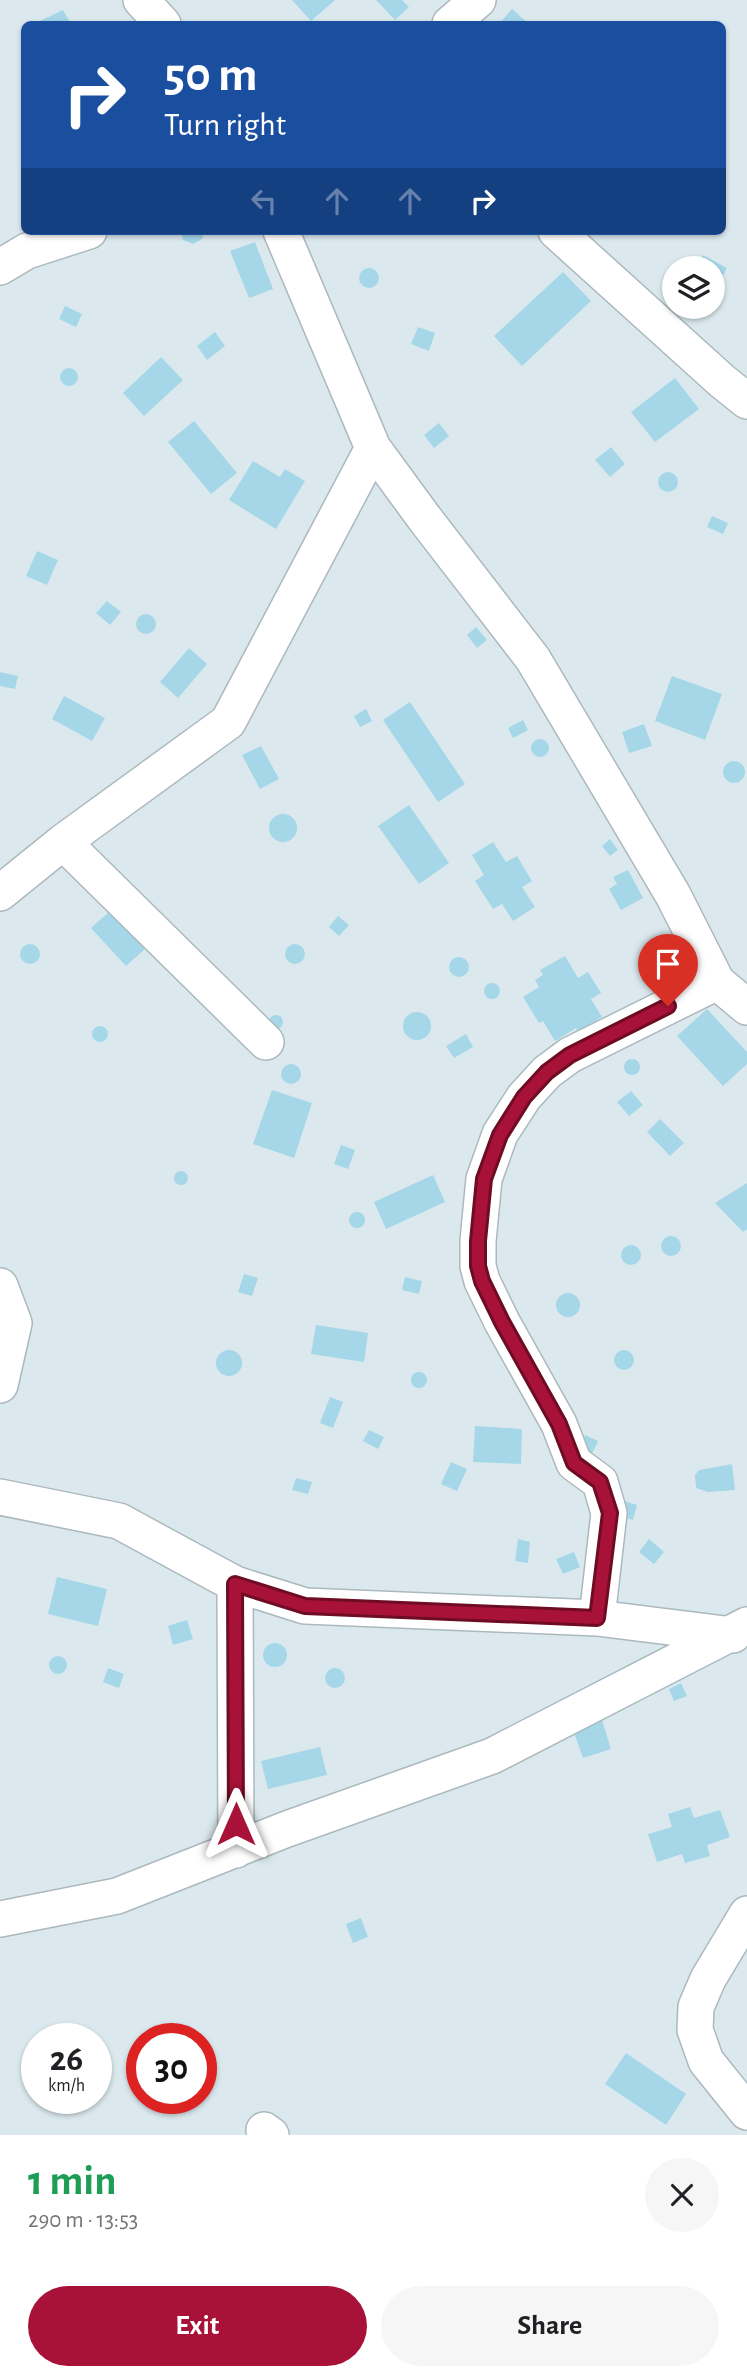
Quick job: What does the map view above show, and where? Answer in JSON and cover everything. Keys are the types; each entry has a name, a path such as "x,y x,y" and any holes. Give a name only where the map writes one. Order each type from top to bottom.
{"street":[{"path":"141,0 160,21"},
{"path":"454,21 478,0"},
{"path":"0,267 27,251 77,235"},
{"path":"283,235 373,448 533,659 673,895 717,982 747,1007"},
{"path":"560,235 722,382 747,401"},
{"path":"0,893 64,842 228,722 373,448"},
{"path":"64,842 266,1042"},
{"path":"597,1618 610,1513 600,1482 574,1463 559,1424 482,1281 478,1266 478,1241 484,1179 500,1135 524,1097 547,1072 570,1055 717,982"},
{"path":"0,1286 14,1323 0,1385"},
{"path":"0,1497 119,1521 235,1584 305,1606 597,1618 741,1632"},
{"path":"235,1584 236,1850"},
{"path":"0,1919 117,1896 287,1829 492,1756 741,1632"},
{"path":"747,1914 708,1979 696,2007 695,2030 706,2060 747,2112"}],"building":[{"path":"292,0 335,0 311,21"},
{"path":"376,0 402,0 409,7 395,20"},
{"path":"512,9 526,21 502,21"},
{"path":"63,10 69,21 40,21"},
{"path":"182,235 203,235 202,239 193,244 183,240"},
{"path":"255,242 273,289 249,298 230,251"},
{"path":"369,268 376,271 379,278 376,285 369,288 362,285 359,278 362,271"},
{"path":"563,272 591,301 522,366 494,336"},
{"path":"65,306 82,314 76,327 59,319"},
{"path":"418,327 435,333 429,351 411,344"},
{"path":"215,332 225,346 207,360 197,346"},
{"path":"161,357 183,380 144,416 123,393"},
{"path":"69,368 75,371 78,377 75,383 69,386 63,383 60,377 63,371"},
{"path":"675,378 699,409 655,442 631,412"},
{"path":"194,421 237,473 211,494 168,442"},
{"path":"439,423 449,436 434,448 424,435"},
{"path":"611,447 625,464 610,477 595,460"},
{"path":"253,461 280,477 285,469 305,481 276,529 229,500"},
{"path":"668,472 675,475 678,482 675,489 668,492 661,489 658,482 661,475"},
{"path":"712,516 728,523 723,534 707,527"},
{"path":"37,551 58,560 47,585 26,576"},
{"path":"107,601 121,612 110,625 96,613"},
{"path":"146,614 153,617 156,624 153,631 146,634 139,631 136,624 139,617"},
{"path":"476,627 487,640 477,648 467,635"},
{"path":"189,648 207,664 178,698 160,682"},
{"path":"0,672 18,676 15,689 0,686"},
{"path":"672,676 722,694 705,740 655,721"},
{"path":"64,696 105,718 92,741 52,719"},
{"path":"410,702 465,784 438,802 383,720"},
{"path":"366,709 372,721 360,727 354,716"},
{"path":"523,720 528,730 513,738 508,728"},
{"path":"644,724 652,746 629,753 622,732"},
{"path":"536,739 544,739 549,748 547,755 536,757 531,752 531,744"},
{"path":"261,746 279,779 260,789 242,755"},
{"path":"730,761 738,761 745,768 745,776 738,783 730,783 723,776 723,768"},
{"path":"409,805 449,863 419,884 378,826"},
{"path":"283,814 293,818 297,828 293,838 283,842 273,838 269,828 273,818"},
{"path":"610,839 618,850 610,856 602,846"},
{"path":"493,842 506,862 517,856 532,881 522,887 535,907 513,921 502,904 493,909 475,881 484,875 472,855"},
{"path":"628,870 643,898 621,910 609,889 617,884 613,877"},
{"path":"110,911 145,949 126,966 91,928"},
{"path":"338,916 349,925 339,936 329,927"},
{"path":"30,944 37,947 40,954 37,961 30,964 23,961 20,954 23,947"},
{"path":"295,944 302,947 305,954 302,961 295,964 288,961 285,954 288,947"},
{"path":"670,951 677,963 662,971 655,959"},
{"path":"565,956 578,978 588,972 601,993 591,999 602,1017 555,1041 543,1021 539,1023 523,997 539,987 535,980 543,975 540,970"},
{"path":"459,957 466,960 469,967 466,974 459,977 452,974 449,967 452,960"},
{"path":"683,967 690,979 676,987 669,974"},
{"path":"492,983 498,985 498,997 492,999 486,997 484,991 486,985"},
{"path":"707,1009 747,1052 747,1064 723,1086 677,1036"},
{"path":"417,1012 427,1016 431,1026 427,1036 417,1040 407,1036 403,1026 407,1016"},
{"path":"273,1015 279,1015 283,1022 279,1029 273,1029 269,1025 269,1019"},
{"path":"100,1026 106,1028 106,1040 100,1042 94,1040 92,1034 94,1028"},
{"path":"466,1034 473,1047 454,1058 446,1046"},
{"path":"632,1059 638,1061 638,1073 632,1075 626,1073 624,1067 626,1061"},
{"path":"291,1064 298,1067 301,1074 298,1081 291,1084 284,1081 281,1074 284,1067"},
{"path":"272,1090 312,1103 294,1158 253,1144"},
{"path":"631,1091 643,1105 629,1116 617,1102"},
{"path":"660,1119 684,1143 670,1156 647,1132"},
{"path":"341,1145 355,1150 348,1169 334,1164"},
{"path":"178,1171 184,1171 188,1178 184,1185 178,1185 174,1181 174,1175"},
{"path":"433,1175 445,1202 386,1229 374,1202"},
{"path":"747,1183 747,1229 743,1232 715,1203"},
{"path":"357,1212 363,1214 363,1226 357,1228 351,1226 349,1220 351,1214"},
{"path":"671,1236 678,1239 681,1246 678,1253 671,1256 664,1253 661,1246 664,1239"},
{"path":"631,1245 638,1248 641,1255 638,1262 631,1265 624,1262 621,1255 624,1248"},
{"path":"244,1274 258,1278 252,1296 238,1292"},
{"path":"405,1277 422,1281 419,1294 402,1290"},
{"path":"568,1293 577,1296 580,1305 577,1314 568,1317 559,1314 556,1305 559,1296"},
{"path":"316,1325 368,1333 364,1362 311,1354"},
{"path":"229,1350 238,1354 242,1363 238,1372 229,1376 220,1372 216,1363 220,1354"},
{"path":"624,1350 631,1353 634,1360 631,1367 624,1370 617,1367 614,1360 617,1353"},
{"path":"419,1372 425,1374 425,1386 419,1388 413,1386 411,1380 413,1374"},
{"path":"330,1397 343,1402 333,1428 320,1423"},
{"path":"475,1426 522,1429 521,1464 473,1462"},
{"path":"369,1430 384,1437 378,1449 363,1441"},
{"path":"585,1435 598,1441 591,1456 578,1450"},
{"path":"451,1462 467,1469 457,1491 441,1484"},
{"path":"732,1464 735,1490 708,1492 696,1488 695,1475 699,1470"},
{"path":"296,1478 312,1482 308,1494 292,1490"},
{"path":"624,1501 637,1505 633,1520 619,1516"},
{"path":"518,1539 530,1542 528,1563 515,1561"},
{"path":"649,1539 664,1552 654,1564 639,1552"},
{"path":"574,1552 580,1567 563,1574 556,1559"},
{"path":"57,1577 107,1589 98,1626 48,1614"},
{"path":"187,1620 193,1639 173,1645 168,1626"},
{"path":"275,1643 284,1646 287,1655 284,1664 275,1667 266,1664 263,1655 266,1646"},
{"path":"58,1656 64,1659 67,1665 64,1671 58,1674 52,1671 49,1665 52,1659"},
{"path":"108,1668 124,1674 119,1688 103,1682"},
{"path":"335,1668 342,1671 345,1678 342,1685 335,1688 328,1685 325,1678 328,1671"},
{"path":"681,1683 687,1696 674,1701 669,1689"},
{"path":"601,1717 611,1749 583,1758 572,1727"},
{"path":"320,1747 327,1775 268,1789 261,1761"},
{"path":"690,1807 694,1818 720,1810 730,1837 707,1845 710,1856 685,1863 682,1854 657,1862 648,1834 672,1827 668,1814"},
{"path":"361,1918 368,1937 353,1943 346,1924"},
{"path":"626,2053 686,2094 666,2125 605,2084"}],"route":[{"path":"236,1824 235,1584 305,1606 597,1618 610,1513 600,1482 574,1463 559,1424 482,1281 478,1266 478,1241 484,1179 500,1135 524,1097 547,1072 570,1055 668,1006"}]}
